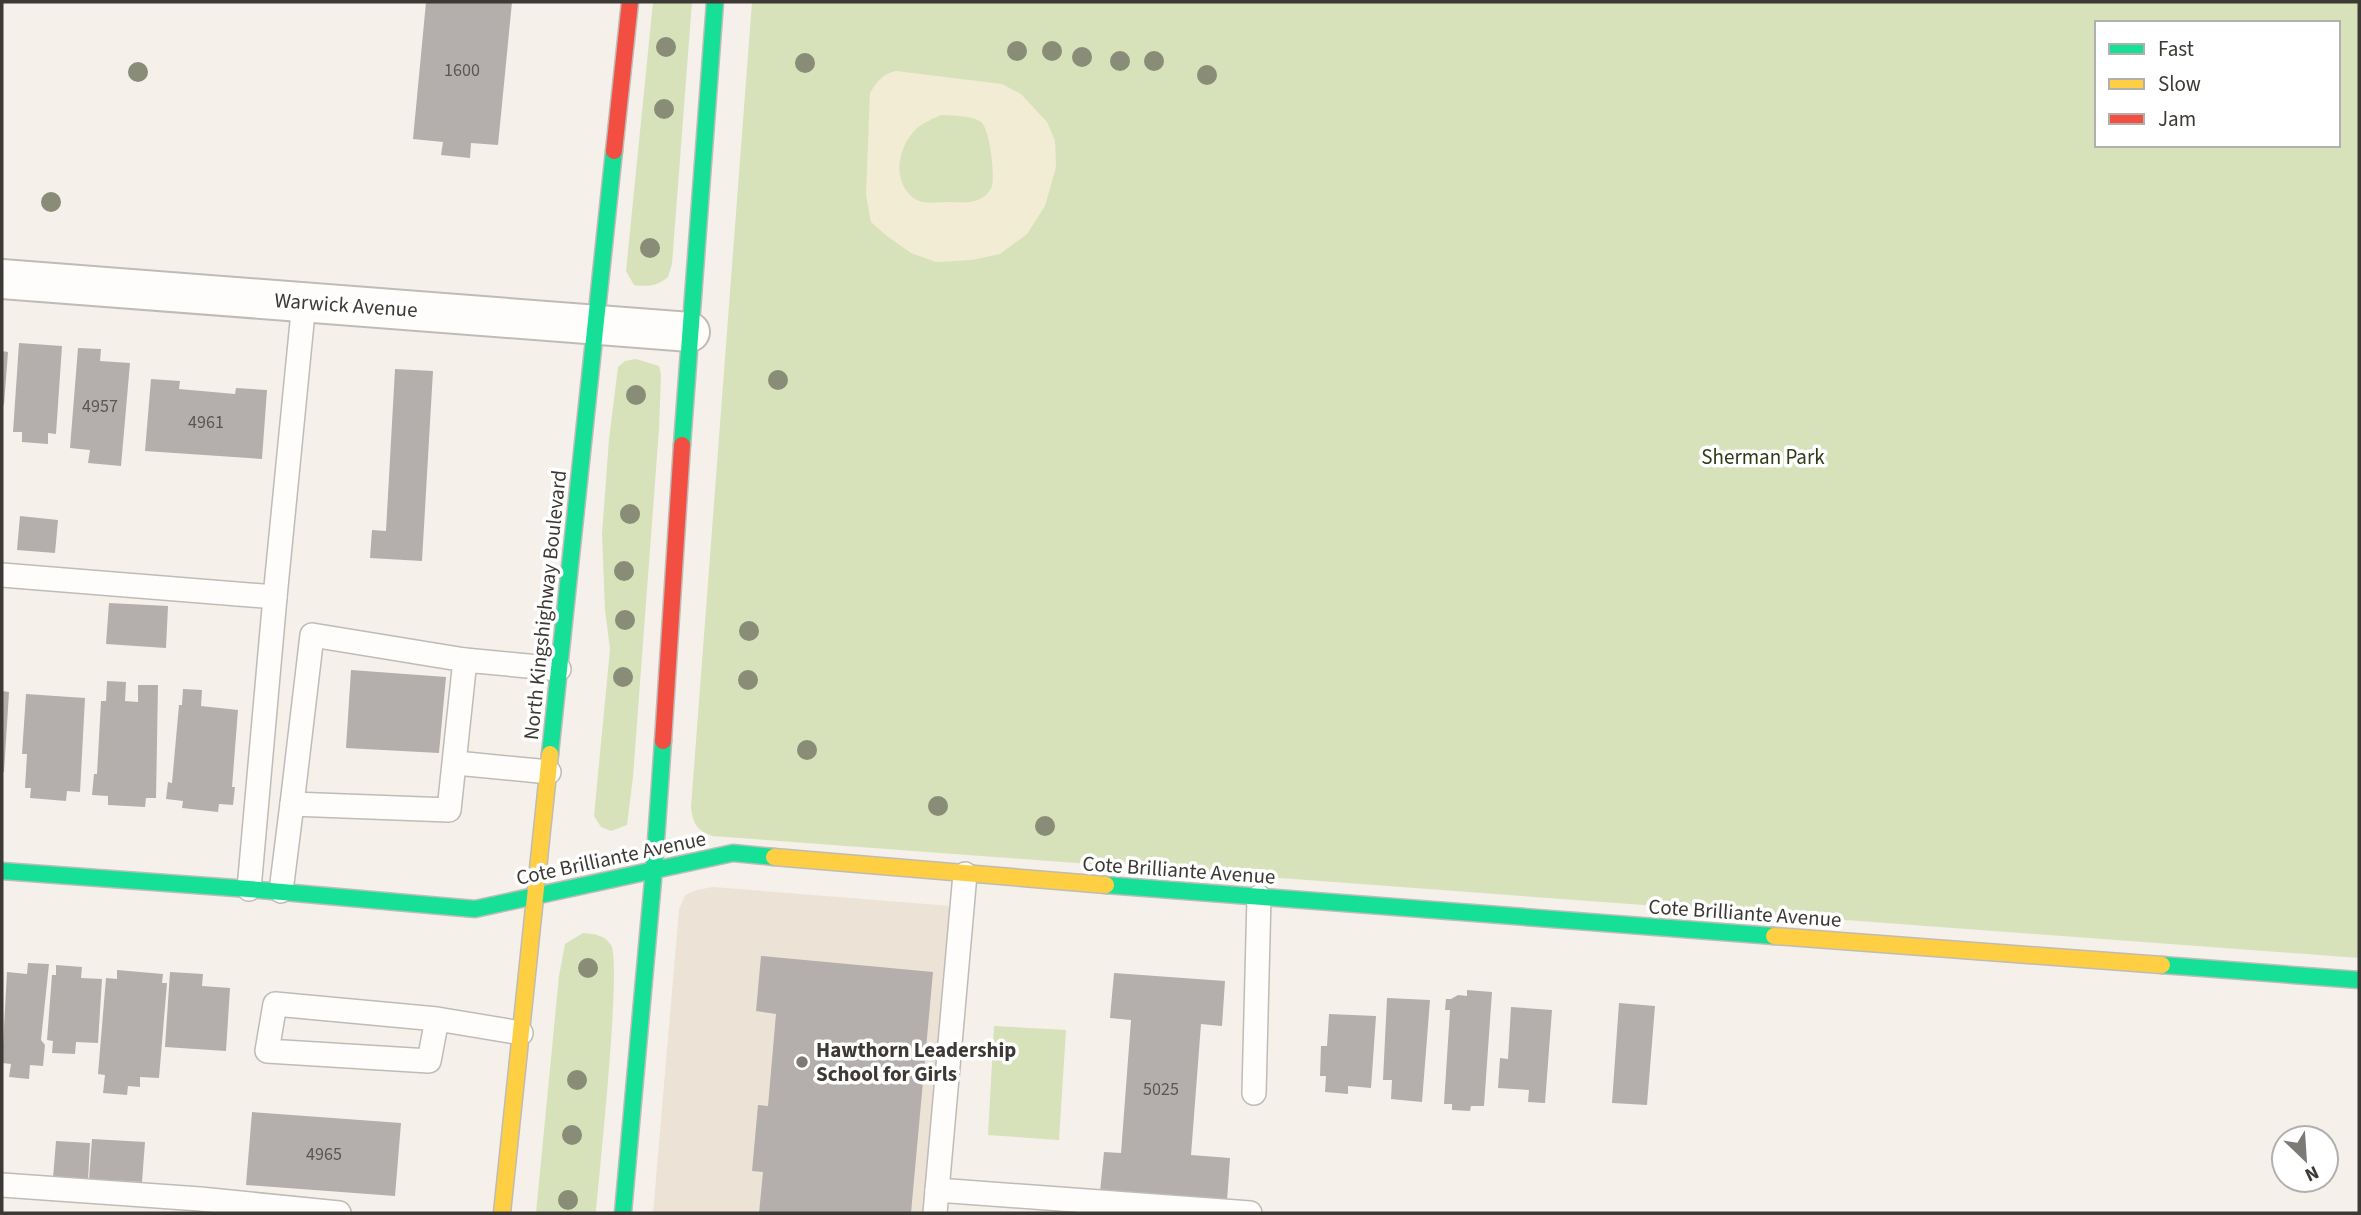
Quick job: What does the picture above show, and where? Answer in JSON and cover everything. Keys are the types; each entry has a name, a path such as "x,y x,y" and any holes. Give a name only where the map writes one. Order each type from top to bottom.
{"main road":[{"name":"North Kingshighway Boulevard","path":"502,1213 630,2"},
{"path":"623,1213 654,869 715,2"},
{"name":"Cote Brilliante Avenue","path":"2,871 281,891 475,909 733,853 1259,897 2359,980"}],"street":[{"name":"Warwick Avenue","path":"2,279 690,332"}],"lane":[{"path":"249,889 304,302"},
{"path":"2,575 275,597"},
{"path":"281,891 312,635 465,660 559,669"},
{"path":"292,804 449,810 465,660"},
{"path":"456,763 549,772"},
{"path":"965,874 936,1202 1250,1213"},
{"path":"1254,1093 1259,897"},
{"path":"437,1019 429,1061 267,1051 275,1004 437,1019 521,1033"},
{"path":"2,1185 200,1199 339,1213"}],"shaded area":[{"name":"Hawthorn Leadership School for Girls","path":"713,887 951,906 925,1213 653,1213 679,910 685,895"}],"green space":[{"path":"653,2 692,2 672,264 668,277 656,284 644,286 634,285 626,271"},
{"name":"Sherman Park","path":"752,2 2359,2 2359,958 712,836 696,825 691,807"},
{"path":"636,359 659,366 659,429 633,777 627,825 611,831 601,827 594,816 610,649 605,610 602,534 618,367 625,361"},
{"path":"583,933 606,939 611,945 614,960 612,1028 596,1213 536,1213 559,976 565,944"},
{"path":"994,1026 1066,1030 1059,1140 988,1135"}],"sand":[{"path":"896,71 1002,84 1021,94 1047,122 1055,141 1056,167 1045,206 1027,234 1000,254 972,260 936,262 911,253 871,222 866,195 870,93 881,79","holes":["941,115 978,120 985,128 993,181 992,187 982,198 972,202 922,202 905,189 900,166 906,143 916,129"]}],"building":[{"path":"426,2 512,2 498,145 471,143 470,158 441,155 443,142 413,139"},
{"path":"19,343 62,346 56,434 48,433 48,444 22,442 22,432 13,432"},
{"path":"78,348 101,349 100,361 130,363 121,466 88,463 90,450 70,448"},
{"path":"2,351 8,352 4,405 2,404"},
{"path":"395,369 433,371 422,561 370,558 372,530 386,531"},
{"path":"151,379 180,381 179,389 235,394 236,388 267,390 262,459 145,451"},
{"path":"20,516 58,520 55,553 17,550"},
{"path":"109,603 168,606 166,648 106,644"},
{"path":"351,670 446,677 439,753 346,748"},
{"path":"107,681 126,682 125,701 138,702 138,685 158,685 156,798 146,798 145,807 108,805 108,796 92,795 94,774 97,774 101,701 106,701"},
{"path":"183,689 202,690 201,706 238,710 233,805 219,804 218,812 182,808 183,801 166,799 168,782 172,783 179,705 182,705"},
{"path":"2,691 9,692 4,772 2,772"},
{"path":"26,694 85,698 80,792 67,791 66,801 30,798 31,788 25,788 27,754 22,754"},
{"name":"Hawthorn Leadership School for Girls","path":"761,956 933,972 911,1213 759,1213 763,1172 752,1171 758,1105 768,1106 776,1014 756,1011"},
{"path":"28,963 49,964 41,1040 45,1045 43,1066 30,1065 29,1079 9,1077 11,1064 2,1063 7,972 27,974"},
{"path":"56,965 82,967 81,978 102,979 98,1043 76,1042 75,1054 52,1053 53,1041 47,1040 52,975 56,975"},
{"path":"117,970 163,974 162,983 167,983 159,1078 140,1077 140,1087 128,1086 127,1095 103,1093 105,1075 98,1074 106,978 117,979"},
{"path":"170,972 203,974 202,986 230,988 226,1051 165,1047"},
{"path":"1114,973 1225,981 1222,1026 1201,1024 1191,1155 1230,1158 1227,1201 1100,1192 1104,1152 1121,1153 1131,1020 1110,1018"},
{"path":"1467,990 1492,992 1484,1106 1471,1106 1470,1111 1452,1110 1452,1104 1444,1104 1450,1010 1445,1010 1446,999 1458,995 1467,996"},
{"path":"1387,998 1430,1000 1422,1102 1391,1099 1392,1080 1383,1080"},
{"path":"1619,1003 1655,1006 1647,1105 1612,1103"},
{"path":"1511,1007 1552,1010 1545,1103 1528,1102 1529,1090 1498,1088 1500,1058 1508,1059"},
{"path":"1329,1014 1376,1016 1371,1088 1348,1086 1348,1094 1325,1092 1326,1076 1320,1076 1321,1046 1327,1046"},
{"path":"252,1112 401,1123 395,1196 246,1185"},
{"path":"92,1139 145,1142 142,1182 89,1179"},
{"path":"56,1141 90,1143 88,1180 53,1178"}],"traffic: fast":[{"path":"682,445 715,2"},
{"path":"550,754 614,151"},
{"path":"623,1213 663,741"},
{"path":"2,871 475,909 733,853 774,857"},
{"path":"1106,885 1774,936"},
{"path":"2162,965 2359,980"}],"traffic: slow":[{"path":"502,1213 550,754"},
{"path":"774,857 1106,885"},
{"path":"1774,936 2162,965"}],"traffic: jam":[{"path":"614,151 630,2"},
{"path":"663,741 682,445"}],"place":[{"name":"Hawthorn Leadership School for Girls","path":"802,1062"}]}
